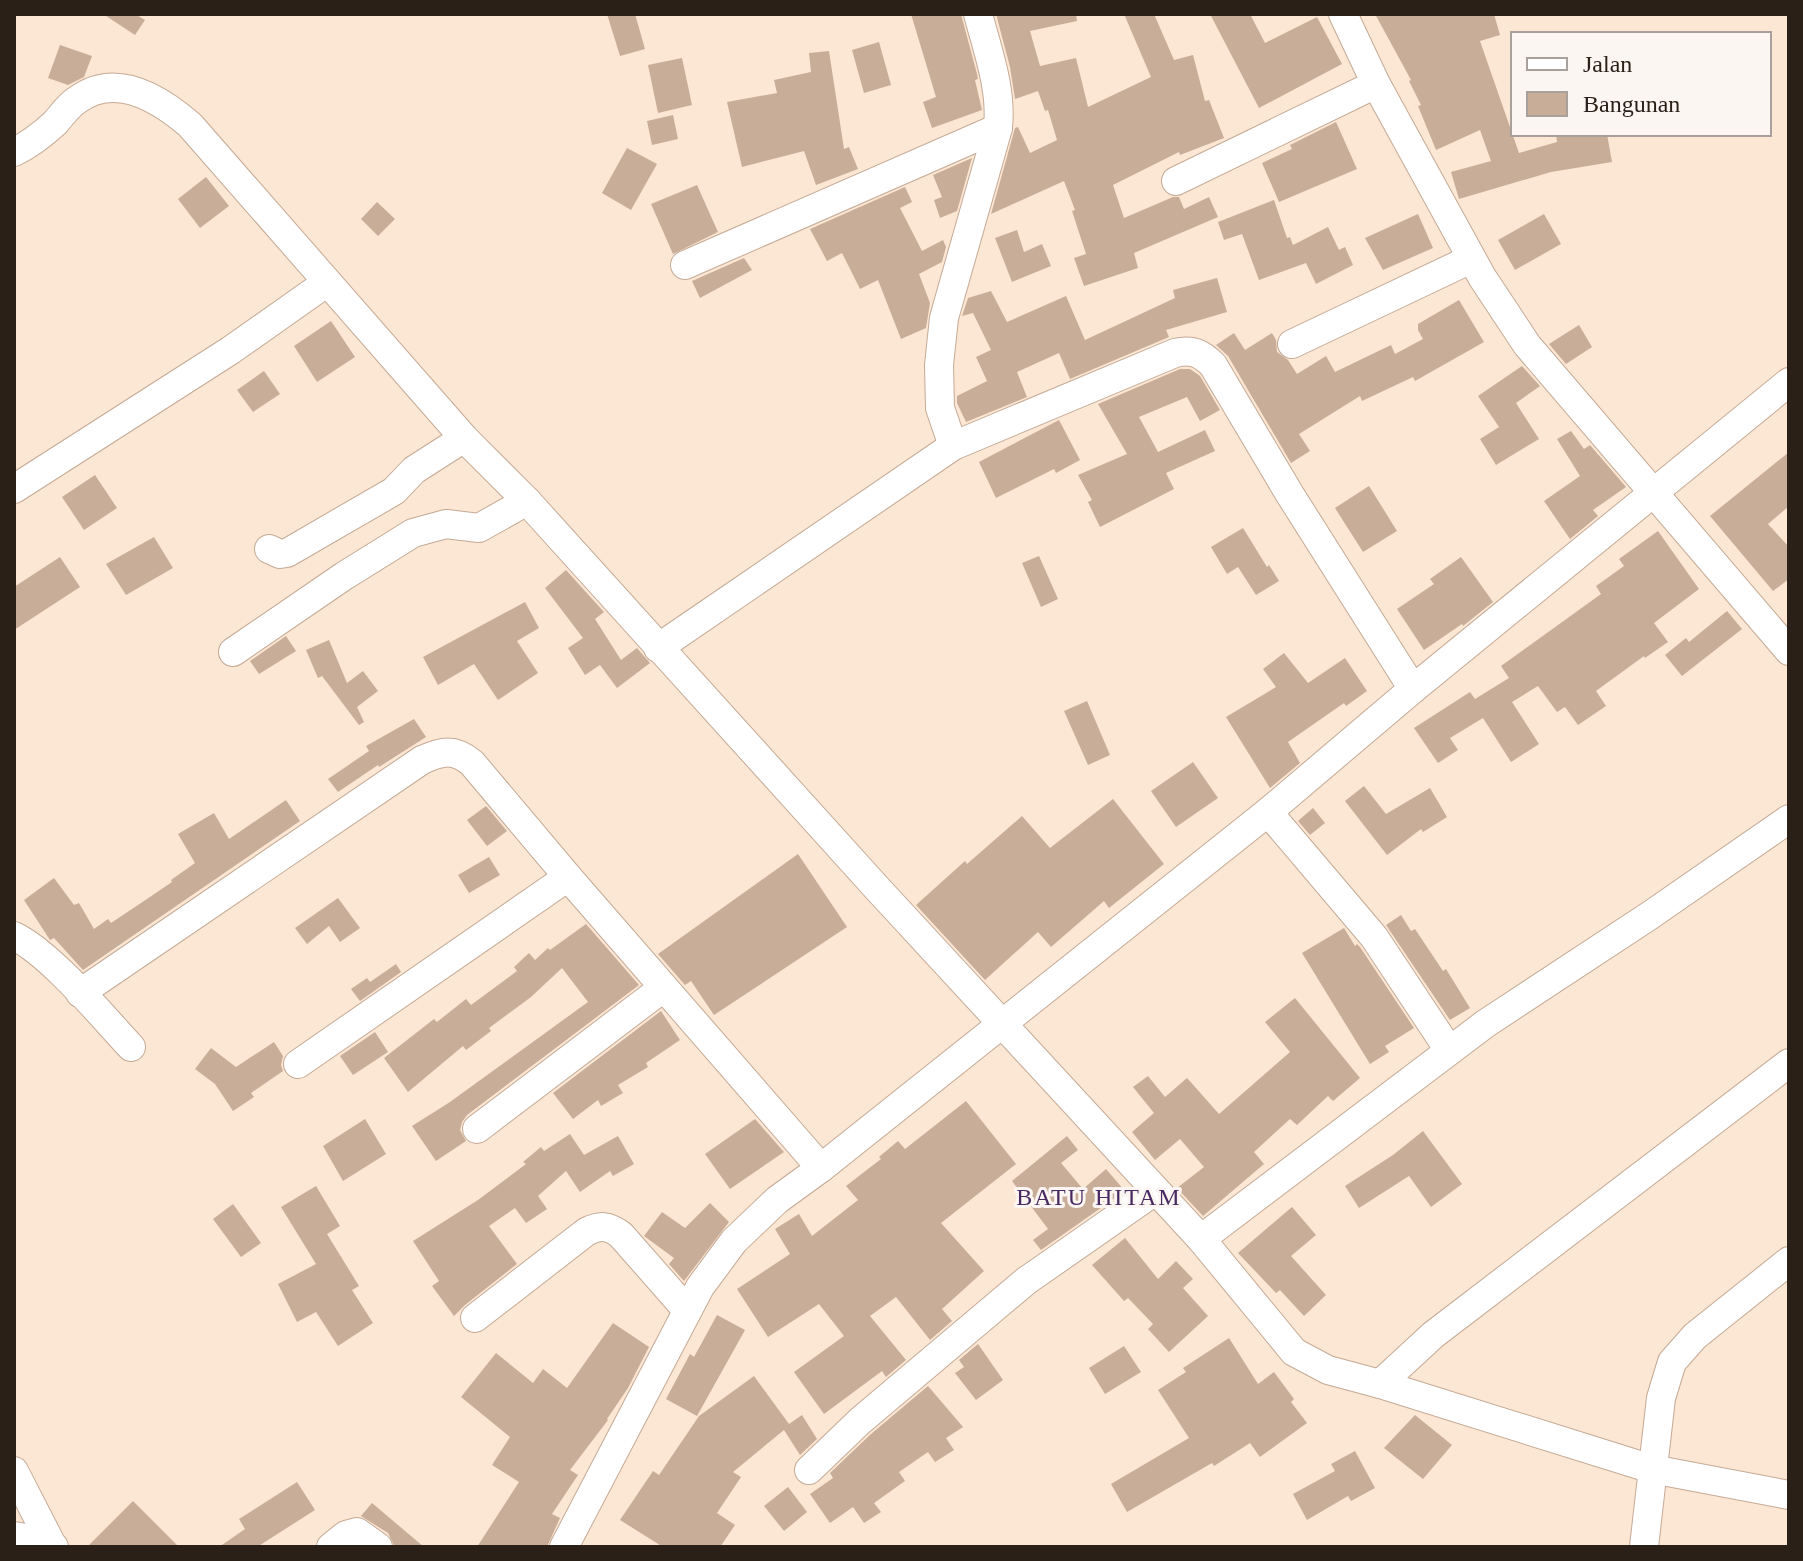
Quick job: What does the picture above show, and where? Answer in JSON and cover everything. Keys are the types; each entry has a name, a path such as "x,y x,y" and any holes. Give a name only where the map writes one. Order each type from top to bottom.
{"street":[{"path":"953,446 940,408 939,365 944,318 998,128 998,92 978,14"},
{"path":"1343,14 1376,84 1471,259 1527,345 1789,651"},
{"path":"1176,181 1376,84"},
{"path":"14,152 42,134 78,99 105,89 127,89 148,94 190,125 464,438 527,501 658,648 1201,1239 1294,1352 1328,1370 1652,1469 1789,1495"},
{"path":"685,265 998,128"},
{"path":"1292,344 1471,259"},
{"path":"14,489 231,350 326,283"},
{"path":"658,648 953,446 1175,353 1189,350 1213,365 1413,689"},
{"path":"564,1547 686,1309 734,1241 777,1200 1268,812 1413,689 1789,382"},
{"path":"269,549 280,554 287,553 394,491 414,470 464,438"},
{"path":"233,652 413,533 446,524 479,528 527,501"},
{"path":"80,993 422,760 449,751 462,755 472,763 821,1168"},
{"path":"1268,812 1374,937 1449,1050"},
{"path":"1201,1239 1449,1050 1789,819"},
{"path":"298,1064 568,877"},
{"path":"14,936 26,942 80,993 131,1047"},
{"path":"477,1129 663,988"},
{"path":"1380,1384 1433,1335 1789,1063"},
{"path":"809,1470 860,1421 1026,1281 1155,1191"},
{"path":"475,1318 586,1232 603,1226 621,1235 686,1309"},
{"path":"1644,1547 1661,1398 1672,1362 1695,1336 1789,1261"},
{"path":"14,1471 53,1546"},
{"path":"331,1547 346,1535 357,1532 378,1547"},
{"path":"14,1536 40,1540 53,1546"}],"building":[{"path":"103,14 135,14 145,20 135,35"},
{"path":"607,14 635,14 645,49 620,56"},
{"path":"911,14 961,14 977,74 978,79 975,80 982,110 932,128 923,102 936,97"},
{"path":"996,14 1076,14 1077,21 1030,31 1040,66 1076,58 1088,107 1151,77 1124,14 1154,14 1174,60 1193,55 1205,101 1209,100 1224,138 1180,155 1179,152 1113,185 1124,218 1173,197 1179,197 1184,209 1209,197 1218,217 1134,253 1138,268 1084,286 1074,258 1086,254 1064,181 991,214 1015,128 1018,127 1030,153 1057,140 1048,110 1045,111 1038,91 1015,99"},
{"path":"1210,14 1250,14 1265,43 1317,17 1342,64 1259,108"},
{"path":"1375,14 1494,14 1500,35 1480,41 1519,153 1557,142 1556,136 1607,136 1612,162 1551,172 1459,199 1451,172 1491,161 1480,130 1436,150 1411,80"},
{"path":"879,42 891,85 864,93 852,50"},
{"path":"60,45 92,56 84,77 68,85 48,78"},
{"path":"829,51 844,149 849,147 858,169 816,185 804,151 742,167 727,102 777,93 774,80 811,72 809,53"},
{"path":"682,58 692,105 658,113 648,65"},
{"path":"673,115 678,139 652,145 647,121"},
{"path":"1336,122 1357,169 1279,202 1262,163"},
{"path":"627,148 657,164 631,210 602,193"},
{"path":"972,158 957,211 940,218 934,200 942,197 933,175"},
{"path":"206,177 229,206 200,228 178,199"},
{"path":"697,185 718,232 673,254 651,204"},
{"path":"905,187 912,202 900,208 922,251 943,240 946,247 942,262 919,274 930,303 926,328 901,339 878,280 860,289 842,253 827,261 810,229"},
{"path":"1274,200 1287,238 1290,237 1293,245 1328,227 1339,250 1345,247 1353,265 1316,284 1306,263 1259,280 1242,234 1224,240 1218,222"},
{"path":"377,202 395,219 378,236 361,219"},
{"path":"1418,214 1433,248 1383,270 1365,238"},
{"path":"1544,214 1561,244 1515,270 1498,240"},
{"path":"1017,230 1024,252 1042,244 1051,266 1012,282 995,238"},
{"path":"744,258 752,270 700,298 692,281"},
{"path":"1217,278 1227,312 1166,330 1169,337 1070,379 1059,353 1017,372 1027,397 966,422 957,396 987,381 976,357 991,350 973,313 962,316 968,298 991,291 1007,322 1066,296 1085,340 1175,298 1173,290"},
{"path":"1459,300 1484,342 1415,381 1413,377 1362,401 1360,396 1299,434 1310,451 1291,463 1228,356 1216,345 1234,333 1245,350 1272,333 1277,352 1288,360 1297,374 1326,356 1335,372 1391,345 1395,354 1423,339 1418,324"},
{"path":"331,321 355,357 317,382 294,346"},
{"path":"1579,325 1592,347 1566,364 1549,344"},
{"path":"1522,366 1540,386 1516,403 1539,439 1496,465 1480,439 1499,427 1478,396"},
{"path":"1180,369 1190,369 1200,376 1220,410 1200,421 1187,397 1139,417 1158,452 1205,430 1215,451 1166,473 1174,489 1100,527 1088,502 1092,500 1078,475 1127,454 1098,404"},
{"path":"264,371 280,394 253,412 237,390"},
{"path":"1059,420 1080,460 1056,473 1054,469 996,498 979,462"},
{"path":"1571,431 1584,449 1590,445 1626,487 1593,510 1598,516 1570,539 1544,501 1580,476 1557,439"},
{"path":"1789,452 1789,506 1768,524 1789,547 1789,579 1773,591 1710,516"},
{"path":"95,475 117,508 84,530 62,497"},
{"path":"1369,486 1397,531 1363,552 1335,508"},
{"path":"1243,528 1279,581 1256,595 1238,567 1227,574 1211,547"},
{"path":"1658,531 1699,589 1654,623 1668,642 1596,691 1606,706 1578,725 1565,707 1557,712 1538,686 1512,702 1539,744 1511,762 1483,718 1450,738 1458,750 1438,763 1414,728 1470,692 1475,699 1509,678 1501,666 1601,594 1596,586 1624,566 1619,559"},
{"path":"154,537 173,568 126,595 106,564"},
{"path":"1039,556 1058,599 1041,607 1022,563"},
{"path":"60,557 80,587 14,630 14,587"},
{"path":"1461,557 1493,602 1463,626 1424,650 1397,609 1434,584 1430,579"},
{"path":"566,570 604,612 595,619 621,660 637,648 650,663 617,688 600,665 585,675 568,648 583,638 545,588"},
{"path":"525,602 539,628 517,641 538,673 498,700 474,664 438,685 423,657"},
{"path":"1727,611 1742,629 1682,676 1665,655 1686,638 1689,642"},
{"path":"286,636 296,651 259,674 250,661"},
{"path":"329,640 347,683 363,671 378,691 357,707 364,722 359,725 322,676 318,678 306,650"},
{"path":"1284,653 1308,683 1345,658 1367,691 1288,742 1300,763 1270,788 1226,717 1276,687 1263,669"},
{"path":"1087,701 1110,755 1088,765 1064,711"},
{"path":"414,719 426,737 338,792 328,779 369,751 366,746"},
{"path":"1193,762 1218,798 1176,827 1151,791"},
{"path":"1364,786 1386,814 1430,788 1447,817 1423,832 1421,829 1387,855 1345,801"},
{"path":"1113,799 1164,864 1109,908 1104,901 1051,947 1038,932 985,980 916,905 1022,816 1050,848"},
{"path":"286,800 300,821 83,970 54,938 50,940 24,900 54,878 74,905 79,903 94,929 108,919 111,923 195,863 178,834 214,813 229,839"},
{"path":"486,806 507,831 487,846 467,820"},
{"path":"1313,808 1325,823 1310,835 1298,821"},
{"path":"798,854 847,927 714,1015 691,981 685,985 658,954"},
{"path":"489,857 500,875 469,893 458,875"},
{"path":"338,898 360,928 340,942 329,926 307,944 295,928"},
{"path":"1401,915 1411,931 1415,929 1443,971 1446,969 1470,1008 1450,1020 1386,925"},
{"path":"586,924 639,985 467,1115 460,1130 466,1141 436,1161 412,1126 588,1002 562,968 531,997 489,1028 491,1031 466,1050 463,1046 408,1092 384,1058 434,1019 437,1022 466,999 471,1005 517,971 514,967 529,953 535,960"},
{"path":"1344,928 1414,1028 1385,1046 1389,1052 1370,1064 1302,953"},
{"path":"396,964 401,972 360,1001 351,989 367,978 370,982"},
{"path":"1295,998 1360,1078 1333,1101 1328,1096 1297,1125 1290,1119 1254,1152 1264,1164 1203,1216 1177,1188 1204,1167 1180,1139 1155,1160 1132,1132 1154,1113 1133,1087 1148,1076 1165,1097 1187,1078 1219,1114 1290,1052 1265,1022"},
{"path":"661,1011 680,1040 646,1063 648,1067 618,1085 623,1093 601,1106 598,1100 573,1119 553,1093"},
{"path":"375,1032 388,1052 353,1075 340,1056"},
{"path":"274,1042 283,1056 283,1071 251,1093 254,1097 233,1111 215,1084 195,1069 211,1048 236,1067"},
{"path":"966,1101 1016,1164 941,1223 984,1271 942,1309 952,1321 930,1340 896,1297 870,1316 906,1360 886,1377 882,1371 824,1414 794,1372 844,1336 819,1304 768,1337 737,1289 790,1254 775,1229 799,1214 812,1236 858,1200 846,1186 881,1159 879,1157 898,1141 905,1149"},
{"path":"365,1119 386,1154 343,1181 323,1146"},
{"path":"755,1119 784,1152 730,1189 705,1154"},
{"path":"1423,1131 1462,1184 1431,1207 1409,1176 1359,1208 1345,1186"},
{"path":"570,1134 584,1155 618,1136 634,1164 613,1176 610,1171 580,1192 566,1171 538,1196 547,1209 526,1223 515,1208 489,1226 517,1264 454,1316 432,1286 439,1281 413,1241 478,1200 526,1164 523,1162 541,1147 544,1151"},
{"path":"1067,1136 1078,1150 1061,1163 1083,1189 1106,1169 1125,1191 1041,1250 1033,1240 1048,1229 1012,1181"},
{"path":"316,1186 340,1226 327,1234 359,1286 352,1290 373,1323 338,1346 316,1312 297,1322 278,1284 316,1264 281,1207"},
{"path":"710,1203 729,1222 684,1281 669,1264 674,1258 644,1236 662,1212 685,1228"},
{"path":"233,1204 261,1243 241,1257 213,1219"},
{"path":"1292,1207 1316,1235 1291,1256 1326,1295 1304,1316 1280,1290 1276,1293 1238,1253"},
{"path":"1125,1238 1158,1279 1176,1261 1193,1279 1183,1288 1208,1316 1169,1352 1148,1329 1153,1324 1128,1298 1124,1301 1092,1265"},
{"path":"717,1315 745,1330 697,1416 666,1399 690,1354 694,1357"},
{"path":"613,1323 649,1347 608,1420 570,1470 578,1475 552,1514 560,1518 547,1547 477,1547 519,1482 492,1465 510,1437 461,1397 496,1353 533,1383 543,1369 567,1388"},
{"path":"1229,1338 1258,1384 1274,1372 1307,1423 1260,1457 1250,1443 1214,1466 1212,1463 1127,1512 1111,1484 1189,1438 1158,1390 1186,1372 1183,1368"},
{"path":"978,1344 1003,1380 976,1400 955,1373 964,1367 959,1360"},
{"path":"1124,1346 1141,1372 1105,1394 1089,1368"},
{"path":"754,1376 789,1424 802,1415 817,1439 800,1455 784,1430 733,1472 741,1477 717,1513 735,1525 720,1547 663,1547 620,1520 653,1471 659,1475 699,1416"},
{"path":"928,1386 963,1427 946,1438 954,1450 935,1462 928,1452 899,1472 905,1481 874,1503 881,1512 864,1523 853,1507 830,1523 810,1494 833,1478 830,1473"},
{"path":"1415,1415 1452,1445 1423,1479 1384,1448"},
{"path":"1355,1451 1375,1488 1351,1501 1348,1496 1307,1520 1293,1494 1335,1471 1331,1464"},
{"path":"297,1482 315,1510 257,1547 219,1547 245,1529 239,1519"},
{"path":"788,1487 807,1512 784,1531 764,1506"},
{"path":"133,1501 179,1547 87,1547"},
{"path":"372,1503 424,1547 395,1547 388,1533 361,1516"}],"district":[{"name":"BATU HITAM","path":"1099,1197"}]}
